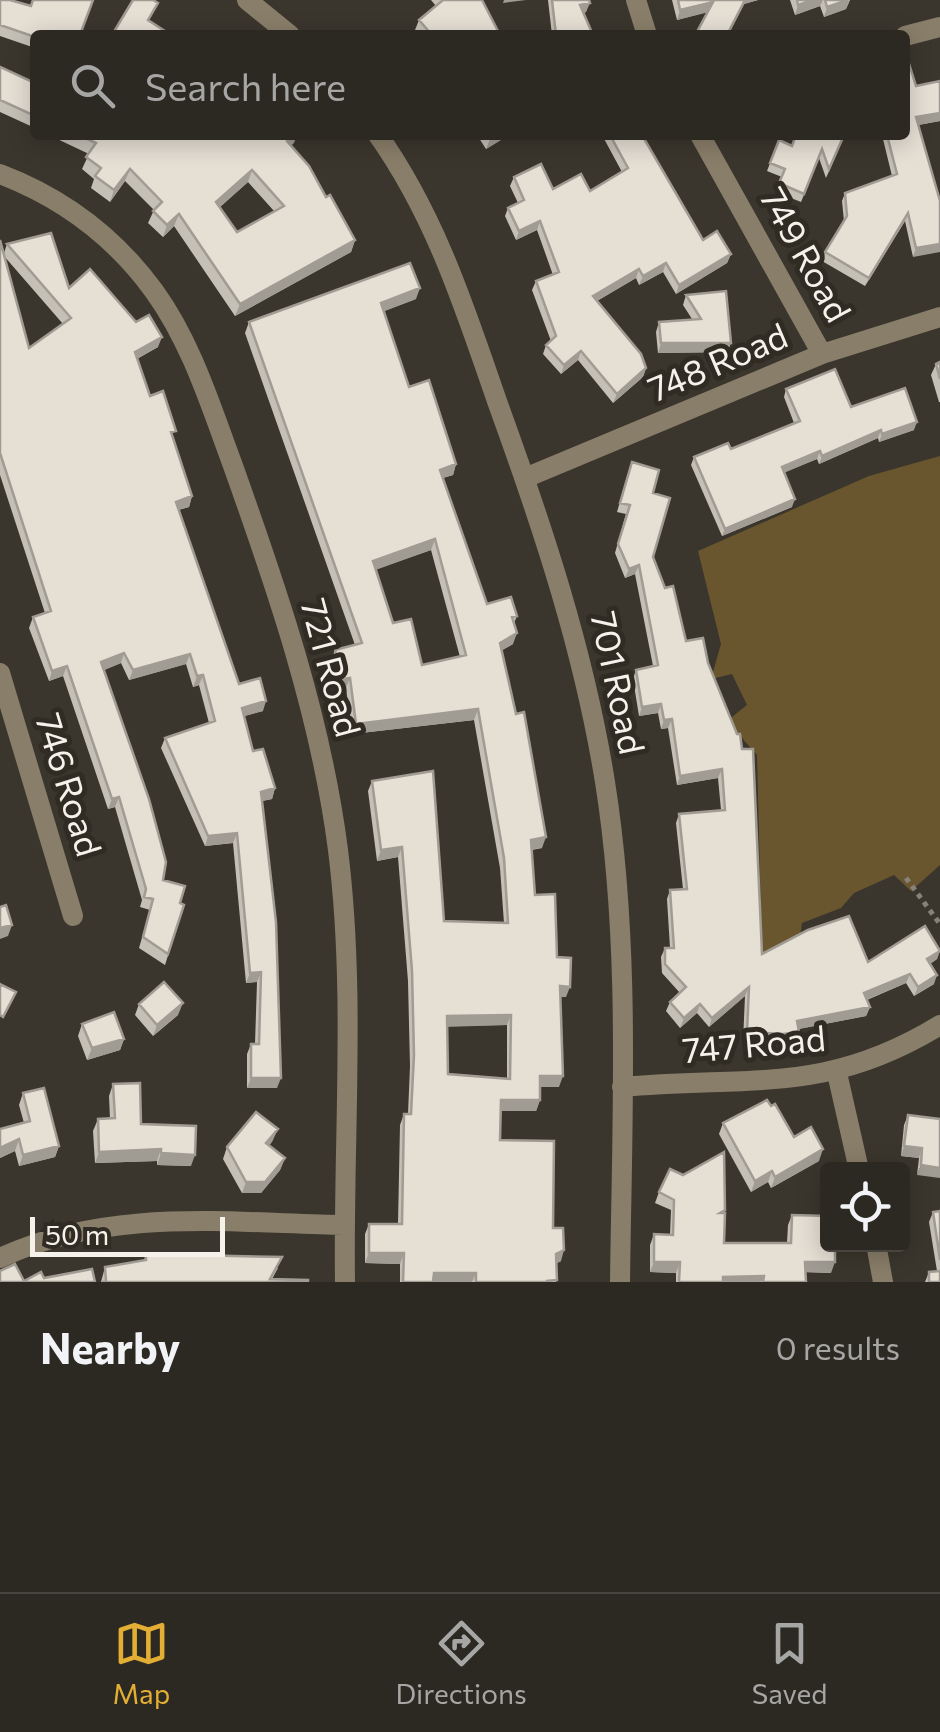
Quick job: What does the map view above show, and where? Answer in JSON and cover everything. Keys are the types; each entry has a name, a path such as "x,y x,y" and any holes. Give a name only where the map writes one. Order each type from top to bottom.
{"street":[{"path":"247,0 284,30"},
{"path":"636,0 645,30"},
{"path":"910,35 940,27"},
{"name":"701 Road","path":"382,140 412,183 438,236 525,478 576,638 606,787 617,916 622,1087 620,1282"},
{"name":"749 Road","path":"703,140 822,354"},
{"name":"721 Road","path":"0,174 31,186 91,223 156,293 186,344 211,406 289,632 310,702 338,850 347,972 345,1282"},
{"name":"748 Road","path":"525,478 822,354 940,317"},
{"name":"746 Road","path":"0,673 72,916"},
{"name":"747 Road","path":"622,1087 784,1080 837,1072 879,1058 940,1025"},
{"path":"837,1072 858,1162"},
{"path":"0,1258 62,1232 105,1224 344,1226"},
{"path":"877,1252 883,1282"}],"path":[{"path":"906,878 940,924"}],"shaded area":[{"path":"940,456 940,865 911,891 894,875 854,893 841,908 802,923 800,936 762,955 757,755 727,721 747,705 732,674 711,679 721,644 698,551 869,476"}],"building":[{"path":"0,0 31,6 33,0 93,0 82,30 30,30 30,35 0,25"},
{"path":"133,0 158,3 148,20 163,30 115,30"},
{"path":"443,0 482,0 497,30 428,30 419,20"},
{"path":"552,0 589,0 590,3 580,5 591,30 555,30"},
{"path":"678,0 745,0 730,30 698,30 713,2 680,10"},
{"path":"825,0 848,0 827,7"},
{"path":"0,67 30,81 30,114 0,100"},
{"path":"910,67 916,86 940,81 940,113 916,117 940,201 940,244 916,248 908,213 869,278 825,252 847,216 845,193 897,174 888,140 910,140"},
{"path":"90,140 288,140 326,197 330,195 355,240 240,304 179,214 167,225 153,211 162,202 130,169 114,190 95,176 101,168 86,157 96,143","holes":["252,170 284,206 237,232 216,202"]},
{"path":"613,140 645,140 703,240 717,231 731,254 679,285 666,263 643,276 639,269 593,296 641,354 646,368 617,394 581,351 564,365 546,345 556,336 536,281 559,272 540,221 519,231 508,208 524,200 514,177 541,164 553,189 581,174 590,191 628,168"},
{"path":"779,140 792,146 794,140 842,140 829,169 822,149 804,194 779,183 785,169 770,163"},
{"path":"51,233 69,288 90,269 136,322 149,315 162,337 135,352 150,396 163,391 176,431 171,432 192,496 176,502 239,684 260,678 266,701 242,708 253,751 263,749 275,788 261,792 276,922 281,1078 251,1078 251,1044 259,1044 261,972 250,973 237,833 208,836 165,738 215,721 203,675 197,676 190,654 133,670 124,653 101,662 149,799 166,862 163,880 185,886 180,903 184,905 168,954 143,937 153,899 144,897 146,889 119,797 112,799 67,666 52,671 33,617 51,611 0,453 0,240 29,348 71,318 7,244"},
{"path":"410,263 420,288 381,303 409,387 429,380 456,464 440,470 487,604 511,597 517,616 512,617 517,633 500,643 516,714 524,712 546,837 531,840 535,895 555,894 557,957 571,958 570,987 560,986 563,1076 540,1076 540,1100 501,1100 500,1140 554,1141 553,1228 563,1228 564,1250 556,1254 557,1280 476,1282 476,1273 434,1273 433,1282 403,1282 404,1253 369,1253 369,1224 402,1224 404,1114 411,1114 414,1055 402,847 381,850 372,781 433,771 444,921 508,923 504,858 478,709 356,724 350,678 343,679 335,650 362,643 249,322","holes":["435,539 466,655 422,665 411,619 393,623 373,561","511,1015 510,1079 448,1074 447,1016"]},
{"path":"726,291 731,343 661,343 659,322 701,319 686,295"},
{"path":"835,369 851,407 905,388 917,422 882,434 881,430 822,456 820,451 782,467 795,499 725,529 694,457 728,443 731,449 800,421 786,389"},
{"path":"632,462 659,470 653,493 670,498 653,557 665,588 673,586 686,641 703,638 708,663 740,734 742,749 753,749 762,954 808,930 849,916 868,962 925,926 940,951 927,959 937,975 918,987 910,974 864,993 870,1007 797,1021 799,1032 783,1034 747,1032 749,987 712,1018 700,1004 684,1018 670,1002 686,987 665,964 665,948 674,948 670,890 687,889 679,814 725,810 722,769 680,776 672,719 664,720 661,704 642,707 636,670 658,665 639,565 629,569 618,544 630,505 620,503"},
{"path":"6,905 12,925 0,928 0,907"},
{"path":"164,982 183,1003 157,1025 139,1004"},
{"path":"0,984 16,992 3,1017 0,1015"},
{"path":"114,1012 124,1039 92,1048 82,1024"},
{"path":"140,1083 141,1124 196,1126 195,1155 161,1153 161,1149 99,1152 98,1119 115,1118 113,1084"},
{"path":"44,1088 59,1146 23,1155 19,1139 0,1148 0,1129 30,1121 23,1093"},
{"path":"767,1100 771,1106 775,1104 794,1137 811,1127 823,1149 775,1177 772,1171 755,1181 723,1123"},
{"path":"256,1112 278,1129 266,1143 285,1158 265,1182 246,1182 227,1147"},
{"path":"908,1115 940,1119 940,1168 921,1165 922,1148 904,1146"},
{"path":"724,1152 725,1210 720,1213 725,1213 724,1243 791,1243 792,1215 820,1216 820,1252 835,1252 835,1262 805,1262 806,1282 763,1282 764,1276 723,1277 723,1282 679,1282 680,1262 654,1262 654,1234 673,1235 674,1200 659,1192 670,1169 683,1175"},
{"path":"940,1211 940,1260 933,1212"},
{"path":"146,1254 282,1257 270,1279 308,1282 102,1282 106,1281 105,1267 146,1260"},
{"path":"15,1264 24,1281 41,1272 44,1278 92,1269 95,1282 0,1282 0,1271"},
{"path":"940,1271 940,1282 929,1282 929,1272"}]}
